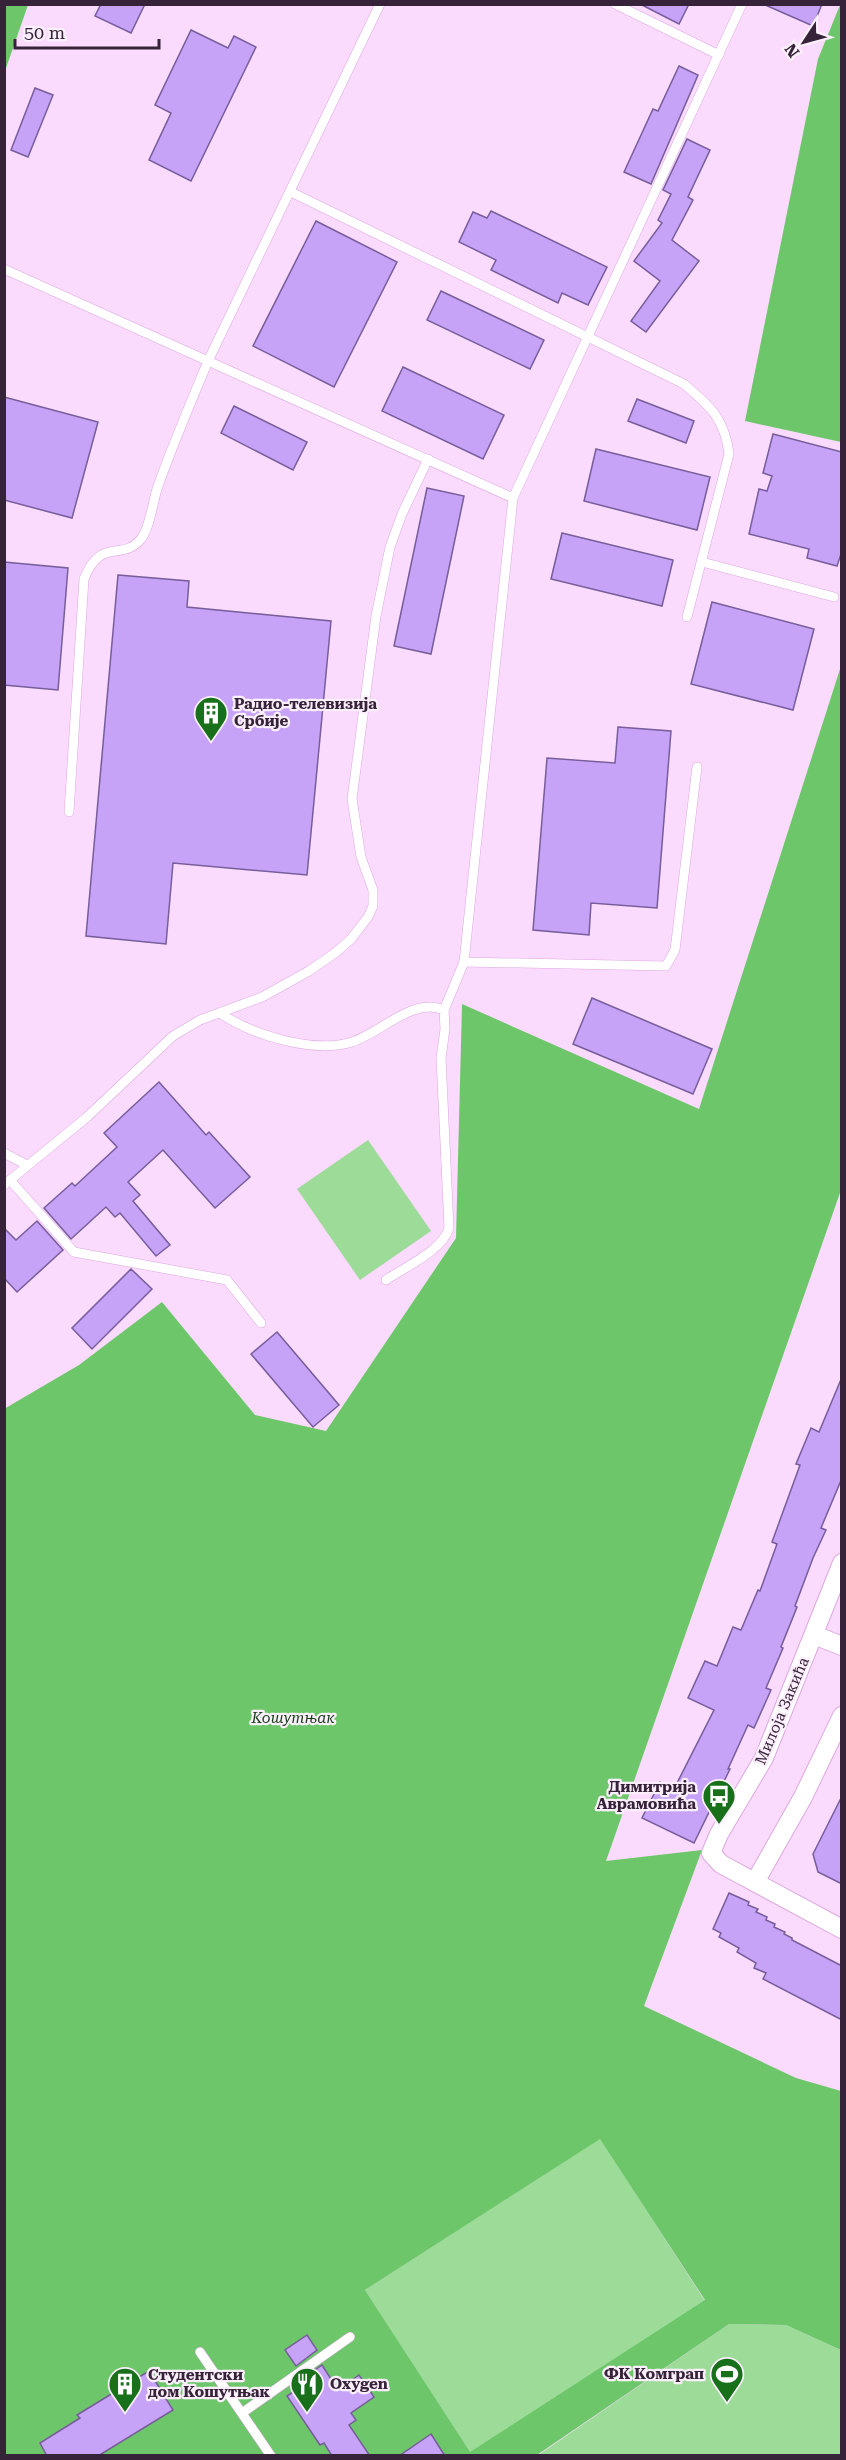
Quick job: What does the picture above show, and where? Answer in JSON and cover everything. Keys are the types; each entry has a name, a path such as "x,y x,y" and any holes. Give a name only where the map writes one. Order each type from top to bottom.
{"street":[{"name":"Милоја Закића","path":"755,1882 721,1864 711,1853 719,1834 764,1758 842,1563"},
{"path":"814,1635 842,1646"},
{"path":"842,1716 803,1797 755,1882 842,1929"}],"lane":[{"path":"69,812 84,579 89,567 100,554 129,548 143,537 157,488 208,361 380,4"},
{"path":"615,4 719,55"},
{"path":"386,1280 438,1246 446,1239 449,1228 441,1058 445,1029 444,1010 464,962 513,498 742,4"},
{"path":"291,192 684,384 717,416 727,434 729,454 687,617"},
{"path":"4,269 513,498"},
{"path":"261,1323 227,1280 74,1252 7,1183 95,1109 173,1036 188,1026 285,985 336,952 362,926 372,911 373,890 361,857 352,799 383,577 402,514 428,459"},
{"path":"702,562 834,597"},
{"path":"464,962 666,966 675,950 697,767"},
{"path":"220,1013 251,1030 268,1036 296,1043 337,1045 361,1039 417,1008 429,1005 444,1010"},
{"path":"4,1154 27,1165"},
{"path":"242,2413 350,2337"},
{"path":"200,2352 272,2456"}],"green space":[{"path":"4,5 28,5 5,71"},
{"path":"840,5 842,5 841,442 745,421 818,59"},
{"name":"Кошутњак","path":"841,666 841,1190 606,1861 702,1850 644,2006 796,2078 841,2091 841,2350 786,2325 729,2324 537,2455 5,2455 4,1409 79,1365 162,1302 255,1415 326,1431 456,1238 462,1004 699,1109","holes":["600,2139 705,2300 470,2452 365,2290"]},
{"path":"368,1140 431,1231 360,1280 297,1189"},
{"path":"600,2138 705,2301 470,2453 365,2290"},
{"name":"ФК Комграп","path":"729,2324 786,2325 841,2350 841,2455 537,2456"}],"building":[{"path":"101,4 145,4 131,33 95,16"},
{"path":"640,4 689,4 679,24"},
{"path":"763,4 822,4 813,26"},
{"path":"191,30 228,48 234,36 256,47 191,181 149,160 171,113 155,105"},
{"path":"679,66 698,75 651,184 624,172 653,109 658,111"},
{"path":"35,88 53,95 28,157 11,150"},
{"path":"687,139 710,150 688,197 693,200 672,240 699,261 646,332 631,321 660,281 634,261 662,223 658,220 671,194 663,190"},
{"path":"491,211 607,267 588,305 562,293 558,303 491,270 496,260 459,242 473,212 487,218"},
{"path":"316,221 397,262 334,387 253,346"},
{"path":"441,291 544,340 530,369 427,320"},
{"path":"403,367 504,415 483,459 382,411"},
{"path":"4,397 98,422 72,518 4,500"},
{"path":"637,399 694,421 686,443 628,421"},
{"path":"234,406 307,442 293,470 221,433"},
{"path":"773,434 842,452 842,551 837,566 807,558 809,549 749,534 759,489 767,491 772,476 763,473"},
{"path":"596,449 710,477 697,530 584,501"},
{"path":"427,488 464,496 431,654 394,646"},
{"path":"562,533 673,560 662,606 551,579"},
{"path":"4,562 68,568 58,690 4,685"},
{"name":"Радио-телевизија Србије","path":"118,575 189,581 187,607 331,621 307,875 173,863 166,944 86,936"},
{"path":"712,602 814,629 793,710 691,684"},
{"path":"618,727 671,731 657,908 591,903 589,935 533,930 547,758 615,763"},
{"path":"592,998 712,1049 693,1094 573,1044"},
{"path":"159,1082 206,1135 209,1132 250,1177 215,1208 163,1150 128,1182 140,1195 133,1201 170,1245 156,1256 120,1213 115,1217 106,1207 71,1239 44,1208 72,1183 75,1186 117,1147 104,1133"},
{"path":"37,1221 63,1250 17,1292 4,1278 4,1228 16,1240"},
{"path":"131,1269 152,1289 92,1349 72,1328"},
{"path":"277,1332 339,1405 313,1427 251,1354"},
{"path":"842,1377 842,1478 821,1528 826,1530 813,1558 781,1647 783,1648 766,1688 771,1690 754,1728 748,1725 728,1769 730,1769 694,1843 642,1818 660,1782 674,1789 714,1710 688,1698 705,1661 717,1666 733,1627 741,1630 758,1590 760,1591 777,1544 772,1542 800,1465 796,1464 811,1428 819,1432"},
{"path":"842,1796 842,1884 818,1872 813,1854"},
{"path":"729,1893 749,1902 748,1905 758,1909 756,1912 767,1917 766,1920 775,1924 774,1927 785,1932 784,1934 792,1940 842,1966 842,2020 763,1979 766,1973 754,1968 756,1963 737,1952 739,1948 719,1937 721,1933 713,1929"},
{"path":"307,2335 317,2350 296,2366 285,2350"},
{"path":"322,2365 338,2390 359,2375 374,2397 351,2413 356,2420 349,2425 370,2456 332,2456 324,2443 320,2445 287,2396 307,2383 304,2378"},
{"name":"Студентски дом Кошутњак","path":"149,2371 173,2410 98,2456 47,2456 40,2443 80,2418 77,2415"},
{"path":"431,2434 445,2456 399,2456"}],"place":[{"name":"Радио-телевизија Србије","path":"211,742"},
{"name":"Димитрија Аврамовића","path":"719,1825"},
{"name":"ФК Комграп","path":"727,2403"},
{"name":"Студентски дом Кошутњак","path":"125,2413"},
{"name":"Oxygen","path":"307,2413"}]}
